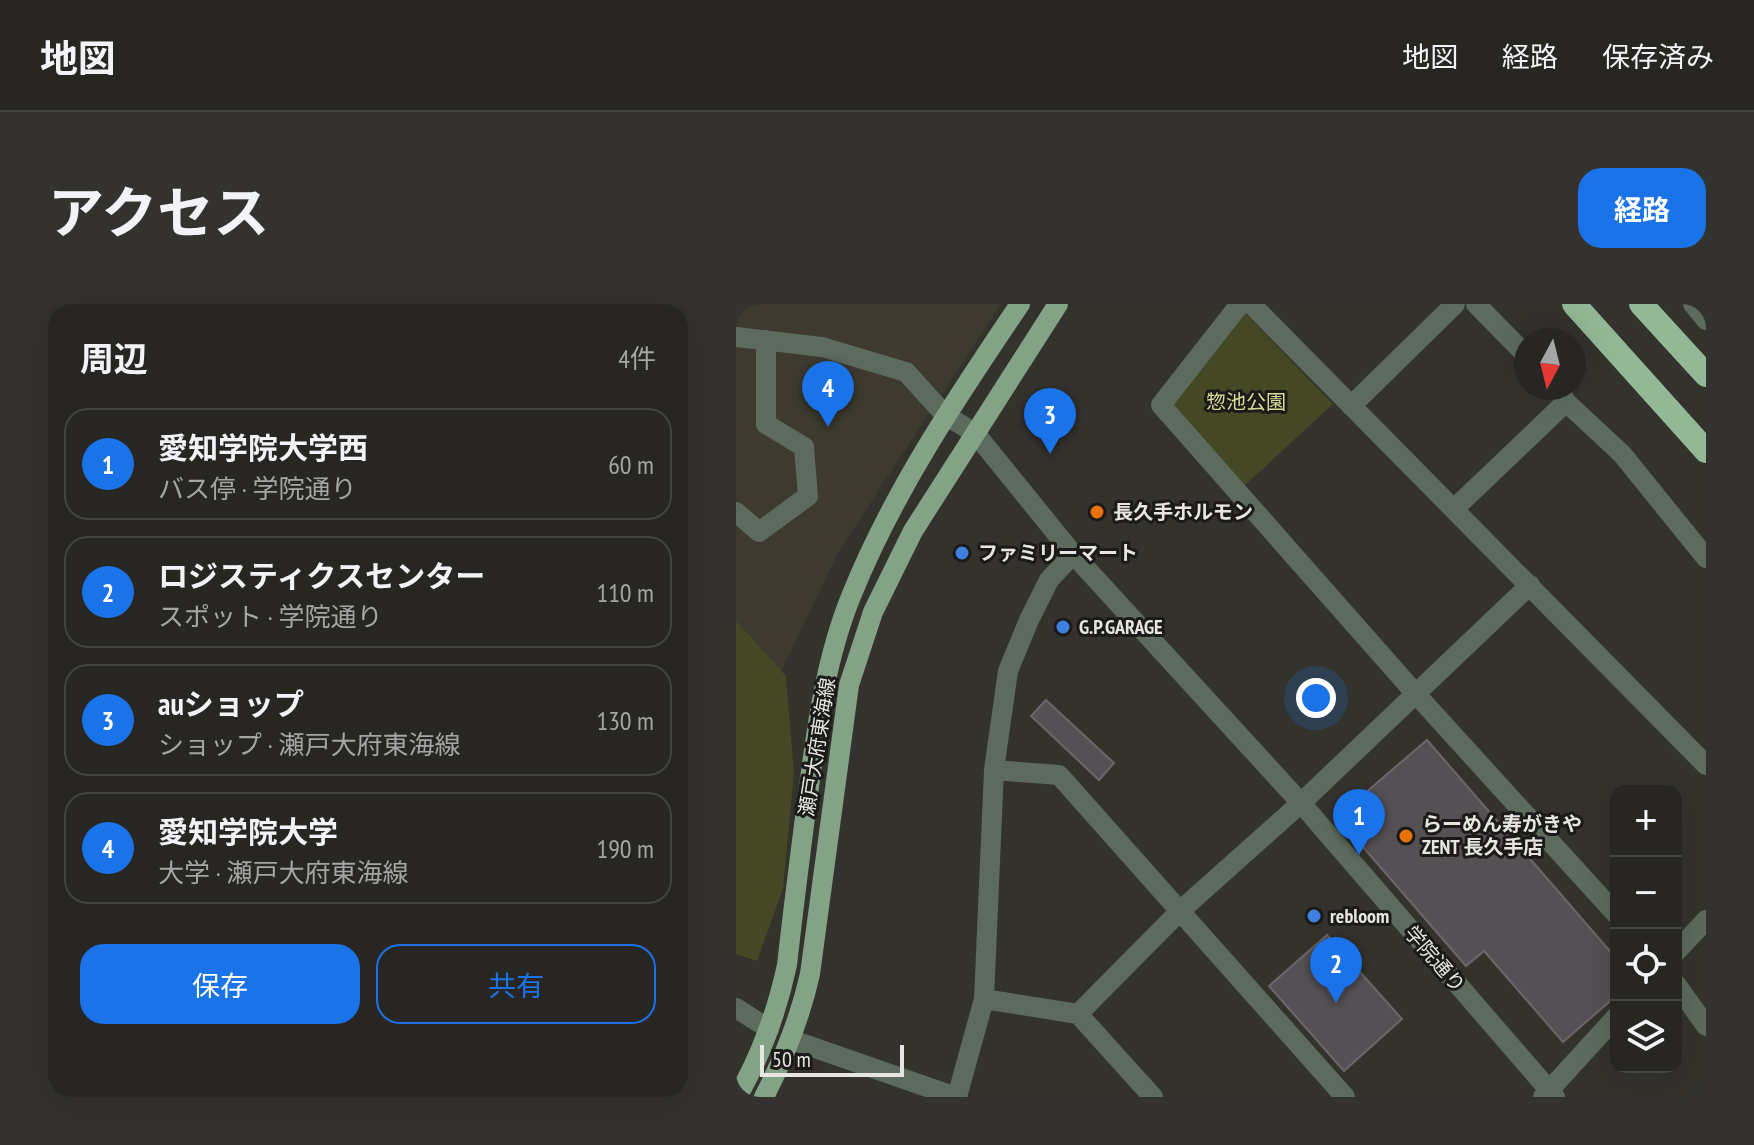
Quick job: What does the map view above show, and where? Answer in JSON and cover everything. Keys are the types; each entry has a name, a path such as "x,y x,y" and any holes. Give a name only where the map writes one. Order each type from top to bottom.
{"highway":[{"path":"1574,304 1706,451"},
{"path":"1641,304 1706,375"}],"main road":[{"name":"瀬戸大府東海線","path":"737,1097 769,1029 787,965 814,745 830,663 852,594 892,511 945,415 1020,304"},
{"name":"瀬戸大府東海線","path":"764,1097 792,1040 810,974 849,685 873,612 913,531 1058,304"}],"street":[{"path":"1240,304 1161,405 1415,693 1610,907"},
{"path":"1251,304 1706,765"},
{"path":"1351,406 1455,304"},
{"path":"1476,304 1514,343"},
{"path":"1693,304 1706,320"},
{"path":"736,337 822,347 906,372 945,415 975,433"},
{"path":"736,512 759,532 808,496 804,447 766,424 766,340"},
{"path":"1454,509 1557,400"},
{"path":"1567,400 1622,454 1706,558"},
{"name":"学院通り","path":"975,433 1073,554 1316,820 1549,1095"},
{"path":"792,1040 956,1097 984,999 994,770 1008,671 1049,580 1073,554"},
{"path":"1078,1014 1180,911 1301,803 1530,585"},
{"path":"994,770 1059,775 1345,1097"},
{"path":"1682,946 1706,920"},
{"path":"1682,992 1706,1026"},
{"path":"984,999 1078,1014 1153,1097"},
{"path":"736,1008 769,1029"},
{"path":"1549,1095 1610,1024"}],"shaded area":[{"path":"736,304 1001,304 839,551 736,766"}],"green space":[{"name":"惣池公園","path":"1242,310 1333,404 1244,486 1168,405"},
{"path":"736,621 786,676 794,773 783,889 757,961 736,954"}],"building":[{"path":"1046,700 1114,763 1099,780 1031,716"},
{"path":"1427,740 1610,951 1610,1001 1563,1042 1484,951 1466,966 1337,817"},
{"path":"1327,935 1402,1019 1344,1071 1269,986"}],"place":[{"name":"愛知学院大学","path":"828,427"},
{"name":"auショップ","path":"1050,454"},
{"name":"長久手ホルモン","path":"1097,512"},
{"name":"ファミリーマート","path":"962,553"},
{"name":"G.P.GARAGE","path":"1063,627"},
{"name":"らーめん寿がきや ZENT 長久手店","path":"1406,836"},
{"name":"愛知学院大学西","path":"1359,855"},
{"name":"rebloom","path":"1314,916"},
{"name":"ロジスティクスセンター","path":"1336,1003"}]}
